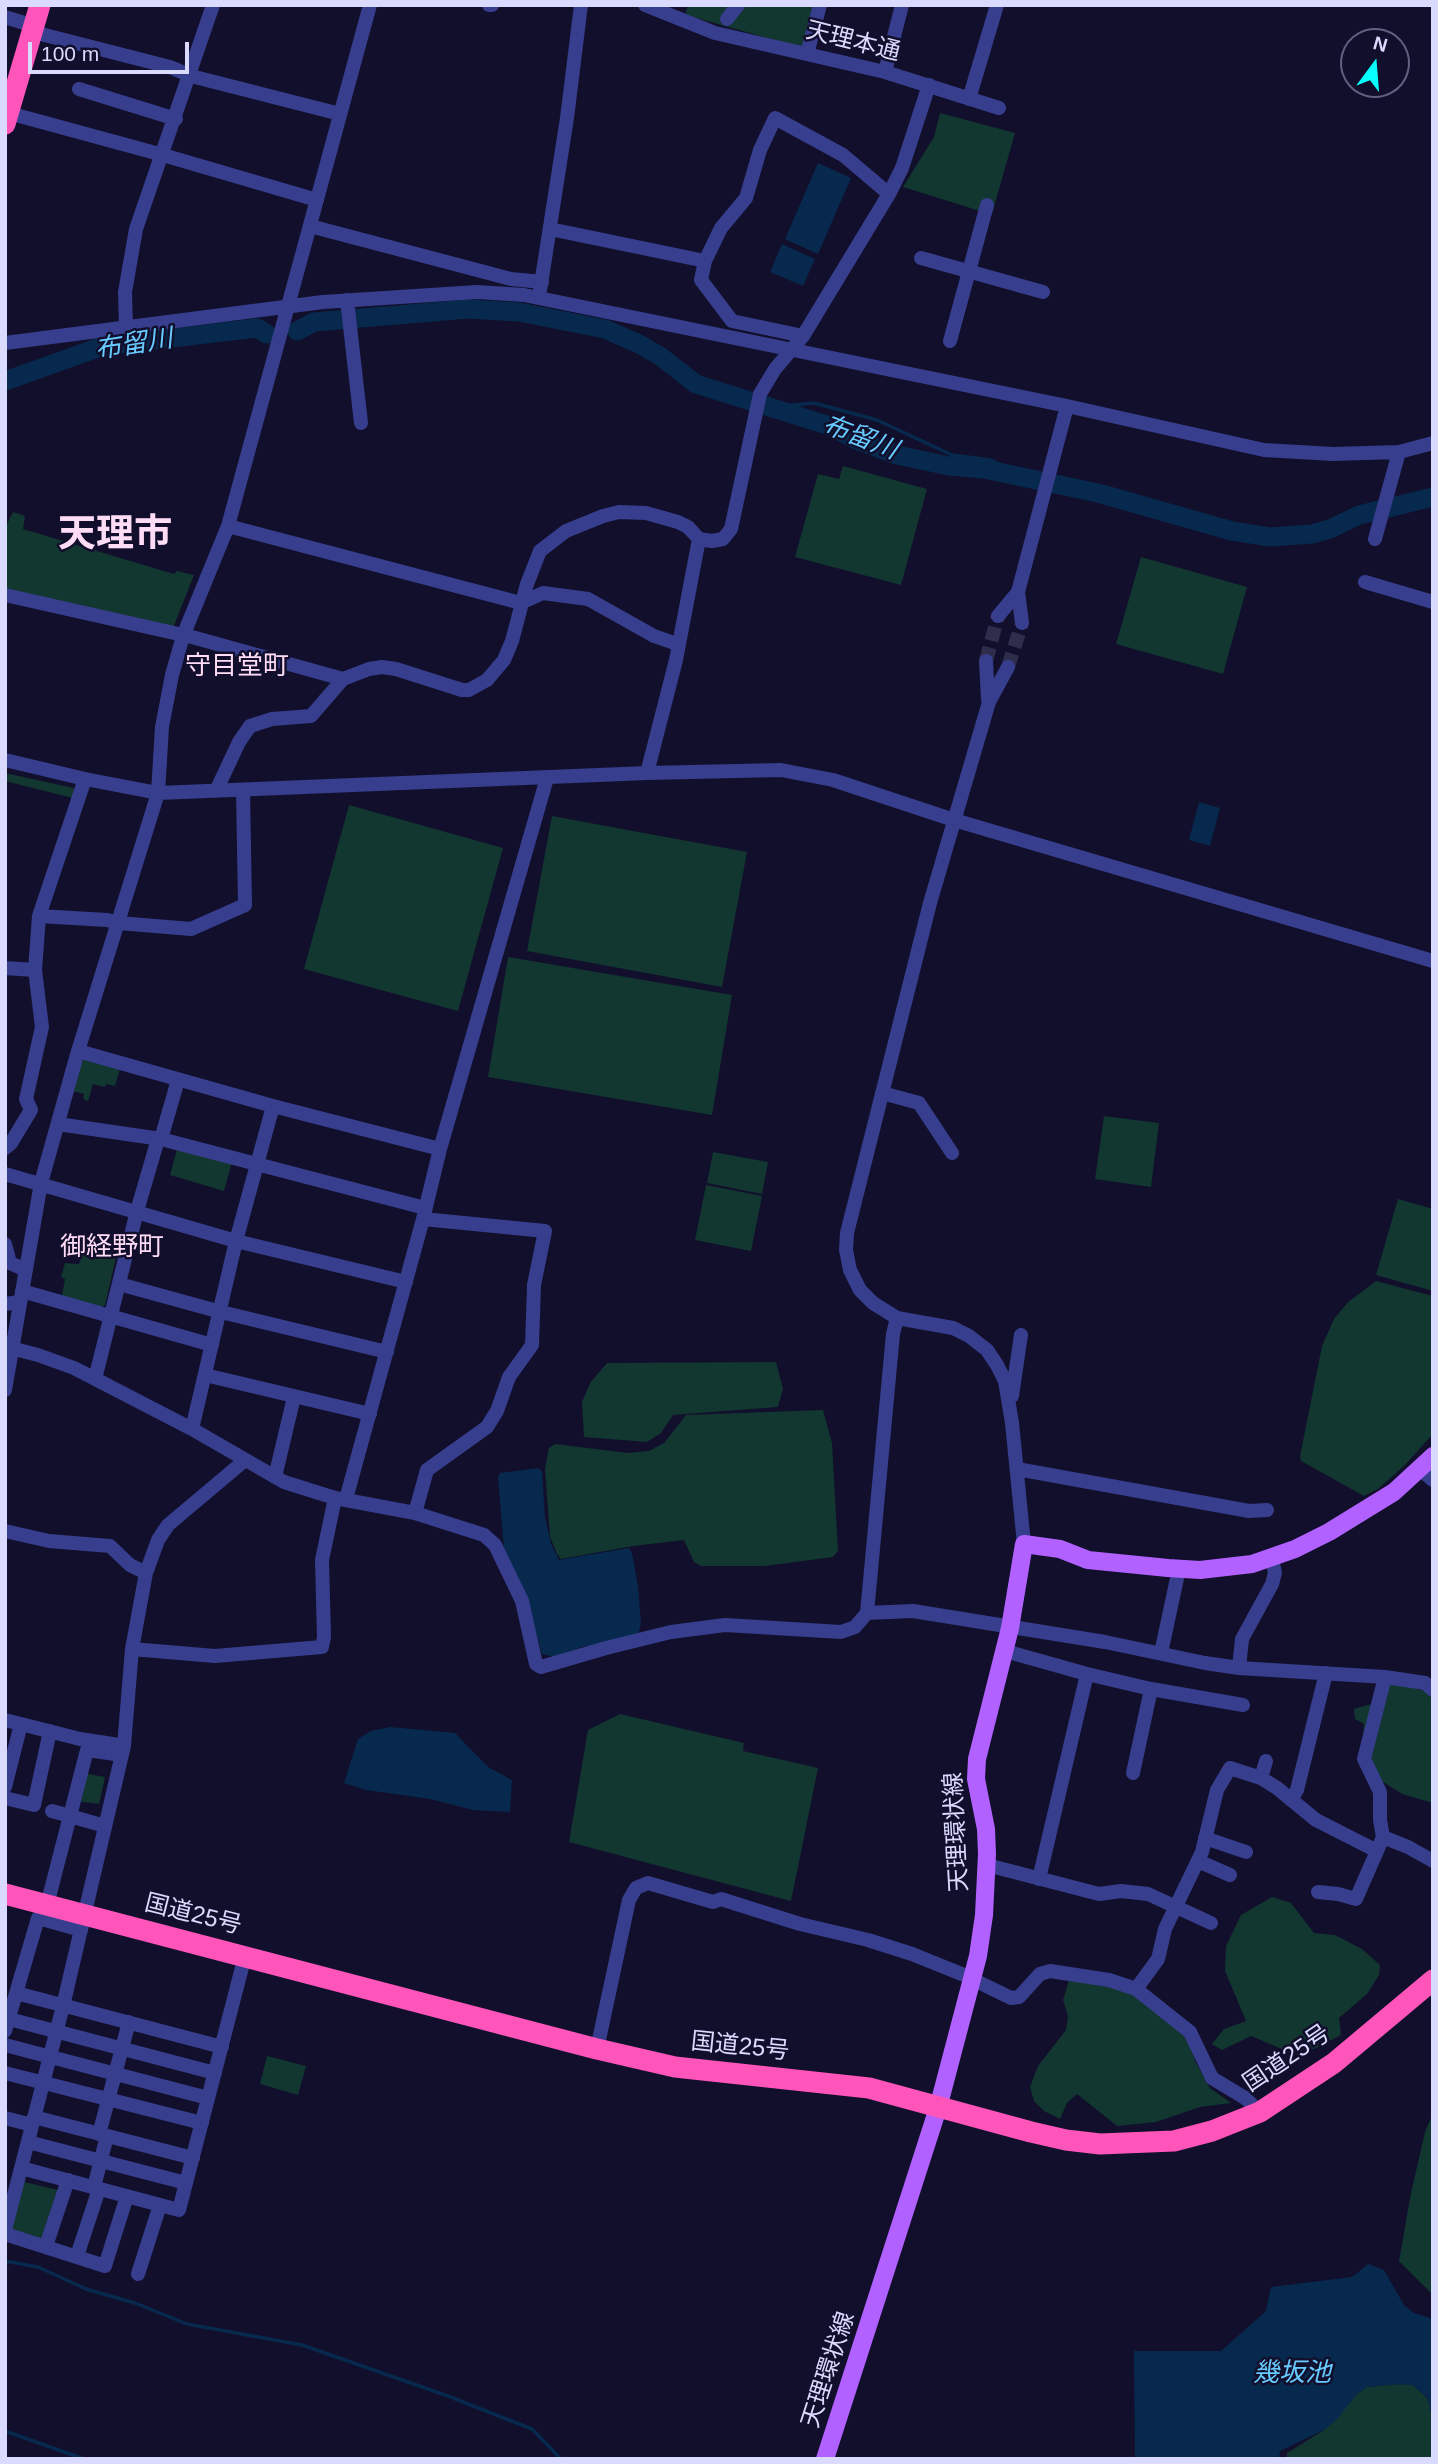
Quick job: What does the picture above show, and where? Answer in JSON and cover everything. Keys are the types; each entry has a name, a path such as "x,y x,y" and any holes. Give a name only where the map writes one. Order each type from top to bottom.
{"highway":[{"path":"6,116 36,21"},
{"name":"国道25号","path":"5,1894 47,1905 83,1922 245,1956 597,2049 706,2071 869,2088 1066,2140 1100,2144 1174,2141 1212,2131 1260,2112 1334,2063 1433,1980"}],"main road":[{"path":"1024,1544 1060,1549 1088,1560 1179,1569 1227,1569 1272,1559 1295,1549 1341,1525 1429,1469"},
{"name":"天理環状線","path":"825,2459 938,2108 972,1980 981,1937 987,1865 986,1829 976,1770 1010,1628 1024,1544"}],"street":[{"path":"126,328 125,292 135,229 191,76 213,5"},
{"path":"5,1390 9,1348 41,1183 78,1051 158,793 162,727 183,636 228,526 370,5"},
{"path":"539,297 582,5"},
{"name":"天理本通","path":"645,5 681,12 715,33 885,72 999,108"},
{"path":"727,19 738,5"},
{"path":"807,54 820,5"},
{"path":"885,72 902,5"},
{"path":"969,99 996,5"},
{"path":"5,17 36,21 170,66 191,76 340,114"},
{"path":"216,791 239,742 250,726 272,719 311,716 343,680 369,669 396,669 462,690 469,690 487,680 504,660 512,642 540,551 566,531 619,512 662,517 688,527 699,539 712,541 723,538 731,530 760,394 767,381 803,336 889,194 902,168 929,85"},
{"path":"79,89 176,119"},
{"path":"6,116 163,155 317,200"},
{"path":"803,336 732,321 701,280 705,261 721,228 746,198 760,150 775,118 843,155 889,194"},
{"path":"950,341 986,205"},
{"path":"310,226 511,279 542,282"},
{"path":"550,229 705,261"},
{"path":"921,258 1043,292"},
{"path":"5,343 287,305 347,306 477,292 539,297 1067,406 1264,450 1333,454 1399,452 1433,443"},
{"path":"347,306 361,423"},
{"path":"1022,623 1018,592 1067,406"},
{"path":"1375,539 1399,452"},
{"path":"228,526 522,603 543,593 588,599 654,636 677,644"},
{"path":"647,773 676,660 699,539"},
{"path":"1365,582 1433,602"},
{"path":"998,616 1018,592"},
{"path":"5,595 183,636 343,680"},
{"path":"986,661 989,702"},
{"path":"1008,667 989,702 954,820 882,1093 847,1234 846,1250 850,1270 860,1290 873,1303 897,1318 953,1328 970,1336 987,1350 1005,1381 1024,1544"},
{"path":"5,760 158,793 754,769 808,774 954,820 1433,961"},
{"path":"132,1649 215,1656 322,1647 322,1560 340,1498 370,1414 440,1149 547,778"},
{"path":"5,1147 31,1110 26,1098 42,1027 35,970 39,916 85,779"},
{"path":"39,916 107,919 119,923 191,929 246,905 243,790"},
{"path":"5,968 35,970"},
{"path":"78,1051 273,1106 440,1149"},
{"path":"95,1379 137,1212 178,1080"},
{"path":"882,1093 919,1103 953,1153"},
{"path":"192,1429 236,1241 273,1106"},
{"path":"58,1124 159,1139 256,1164 424,1214 545,1231 534,1285 532,1345 509,1377 497,1411 487,1427 427,1470 415,1513"},
{"path":"5,1174 236,1241 406,1282"},
{"path":"5,1244 10,1263 26,1269"},
{"path":"118,1284 387,1352"},
{"path":"5,1304 21,1296 111,1316 212,1345"},
{"path":"9,1348 56,1361 95,1379 192,1429 275,1478 340,1498 415,1513 484,1535 495,1545 522,1601 536,1664 541,1667 671,1632 725,1625 841,1632 855,1627 867,1613 897,1318"},
{"path":"1010,1408 1021,1335"},
{"path":"205,1376 370,1414"},
{"path":"275,1478 294,1396"},
{"path":"127,2196 105,2266 5,2232 15,2171 28,2142 63,2006 123,1750 132,1649 146,1573 158,1540 168,1525 244,1461"},
{"path":"1017,1468 1249,1511 1267,1510"},
{"path":"5,1531 49,1541 110,1546 130,1565 146,1573"},
{"path":"1239,1668 1242,1639 1272,1584 1275,1573 1272,1559"},
{"path":"1161,1654 1179,1569"},
{"path":"867,1613 913,1611 1105,1642 1239,1668 1430,1682"},
{"path":"1005,1651 1151,1689 1243,1705"},
{"path":"1291,1800 1297,1790 1326,1673"},
{"path":"1039,1879 1087,1674"},
{"path":"1318,1892 1356,1899 1380,1844 1380,1792 1364,1759 1385,1677"},
{"path":"1133,1773 1151,1689"},
{"path":"5,1720 123,1750"},
{"path":"5,1787 21,1724"},
{"path":"5,1798 34,1805 50,1731"},
{"path":"47,1905 87,1750 123,1750"},
{"path":"1261,1778 1266,1761"},
{"path":"1136,1989 1158,1959 1166,1929 1198,1861 1217,1790 1230,1768 1261,1778 1316,1820 1380,1844 1408,1847 1433,1861"},
{"path":"52,1811 105,1826"},
{"path":"1205,1838 1246,1852"},
{"path":"1198,1861 1230,1875"},
{"path":"987,1865 1099,1894 1121,1891 1148,1894 1211,1923"},
{"path":"597,2049 629,1900 636,1888 648,1883 712,1902 721,1899 800,1924 868,1940 912,1954 1011,1998 1018,1997 1040,1974 1050,1970 1109,1980 1136,1989 1190,2032 1212,2078 1245,2098 1260,2112"},
{"path":"83,1922 38,1918 7,2025 56,2032 215,2073"},
{"path":"15,2171 68,2180 179,2210 245,1956"},
{"path":"16,1993 222,2047"},
{"path":"77,2256 96,2188 108,2100 129,2022"},
{"path":"5,2045 208,2098"},
{"path":"5,2073 202,2123"},
{"path":"5,2118 103,2135 193,2158"},
{"path":"28,2142 186,2183"},
{"path":"46,2246 68,2180"},
{"path":"138,2274 160,2205"}],"green space":[{"path":"688,5 815,5 804,48 685,15"},
{"path":"940,113 1015,133 992,214 992,203 980,211 903,187 934,137"},
{"path":"843,466 927,489 901,585 795,557 818,474 839,479"},
{"path":"13,512 25,516 23,529 174,574 177,571 194,575 173,628 5,592 5,528"},
{"path":"1141,557 1247,587 1223,674 1116,644"},
{"path":"5,773 74,788 73,798 5,781"},
{"path":"349,805 503,848 458,1011 304,969"},
{"path":"552,816 747,852 722,987 527,951"},
{"path":"508,957 732,995 712,1115 488,1077"},
{"path":"80,1054 121,1065 115,1086 93,1084 88,1101 83,1099 84,1094 69,1090"},
{"path":"1104,1116 1159,1123 1151,1187 1095,1179"},
{"path":"177,1149 232,1162 224,1191 170,1175"},
{"path":"713,1152 768,1162 762,1194 707,1183"},
{"path":"706,1185 762,1196 751,1251 695,1240"},
{"path":"1398,1199 1433,1209 1433,1291 1376,1275"},
{"path":"87,1240 120,1241 105,1305 97,1310 61,1301 65,1279 61,1277 65,1263 79,1264"},
{"path":"1376,1281 1433,1296 1433,1434 1405,1465 1378,1489 1364,1496 1301,1461 1300,1456 1322,1346 1334,1319 1348,1302"},
{"path":"776,1362 783,1389 778,1407 673,1415 661,1433 647,1442 584,1437 582,1402 590,1383 607,1363"},
{"path":"823,1410 832,1443 838,1551 833,1557 765,1566 701,1566 694,1562 684,1540 561,1559 557,1554 550,1537 545,1469 549,1448 555,1444 628,1453 649,1451 664,1443 686,1415"},
{"path":"1393,1683 1425,1691 1433,1698 1433,1803 1402,1794 1372,1775 1362,1752 1364,1724 1355,1719 1354,1709 1375,1703 1378,1689"},
{"path":"620,1714 744,1743 743,1751 818,1768 791,1901 569,1842 588,1730"},
{"path":"83,1773 105,1777 99,1804 76,1801"},
{"path":"1272,1897 1291,1903 1314,1933 1335,1935 1362,1949 1380,1965 1379,1975 1367,1994 1339,2018 1341,2035 1314,2049 1284,2050 1251,2036 1222,2050 1212,2044 1224,2029 1246,2021 1225,1971 1226,1946 1241,1915"},
{"path":"1069,1980 1127,1989 1175,2026 1189,2041 1195,2061 1210,2088 1231,2103 1200,2107 1156,2122 1117,2126 1077,2094 1067,2103 1060,2119 1044,2111 1034,2101 1030,2087 1038,2066 1066,2030 1068,2016 1063,2000"},
{"path":"267,2056 306,2066 298,2095 260,2084"},
{"path":"1433,2113 1433,2295 1399,2261 1425,2132"},
{"path":"24,2182 58,2190 45,2240 11,2232"},
{"path":"1413,2385 1428,2399 1433,2421 1433,2459 1287,2459 1287,2453 1324,2430 1366,2387"}],"water":[{"path":"818,163 851,178 818,254 785,239"},
{"path":"782,244 815,259 803,286 770,272"},
{"path":"1199,802 1220,808 1210,846 1189,840"},
{"path":"539,1468 542,1472 545,1517 551,1544 559,1560 629,1548 632,1553 641,1623 638,1636 582,1647 555,1657 542,1654 524,1590 504,1549 498,1477 500,1473"},
{"path":"390,1727 455,1733 488,1767 512,1780 510,1812 473,1810 430,1799 366,1790 344,1783 358,1739 371,1731"},
{"name":"幾坂池","path":"1368,2264 1384,2270 1404,2305 1414,2313 1433,2319 1433,2421 1428,2399 1413,2385 1367,2387 1357,2394 1337,2419 1324,2430 1280,2451 1279,2459 1135,2459 1134,2351 1221,2351 1266,2311 1271,2287 1352,2277"}],"waterway":[{"name":"布留川","path":"297,331 314,322 468,309 519,312 605,329 660,356 696,384 830,426 854,439 897,455 949,466 984,469 1098,493 1232,531 1270,537 1312,534 1330,529 1359,515 1433,497"},
{"name":"布留川","path":"5,381 103,346 257,328 267,334"},
{"path":"772,407 814,403 877,420 952,455 991,460 1026,478"},
{"path":"5,2261 38,2267 86,2289 135,2303 187,2324 302,2345 451,2397"},
{"path":"453,2398 532,2429 561,2459"},
{"path":"5,2431 84,2459"}],"tunnel":[{"path":"986,661 998,616"},
{"path":"1008,667 1022,623"}],"district":[{"name":"天理市","path":"115,536"},
{"name":"守目堂町","path":"237,667"},
{"name":"御経野町","path":"112,1248"}]}
